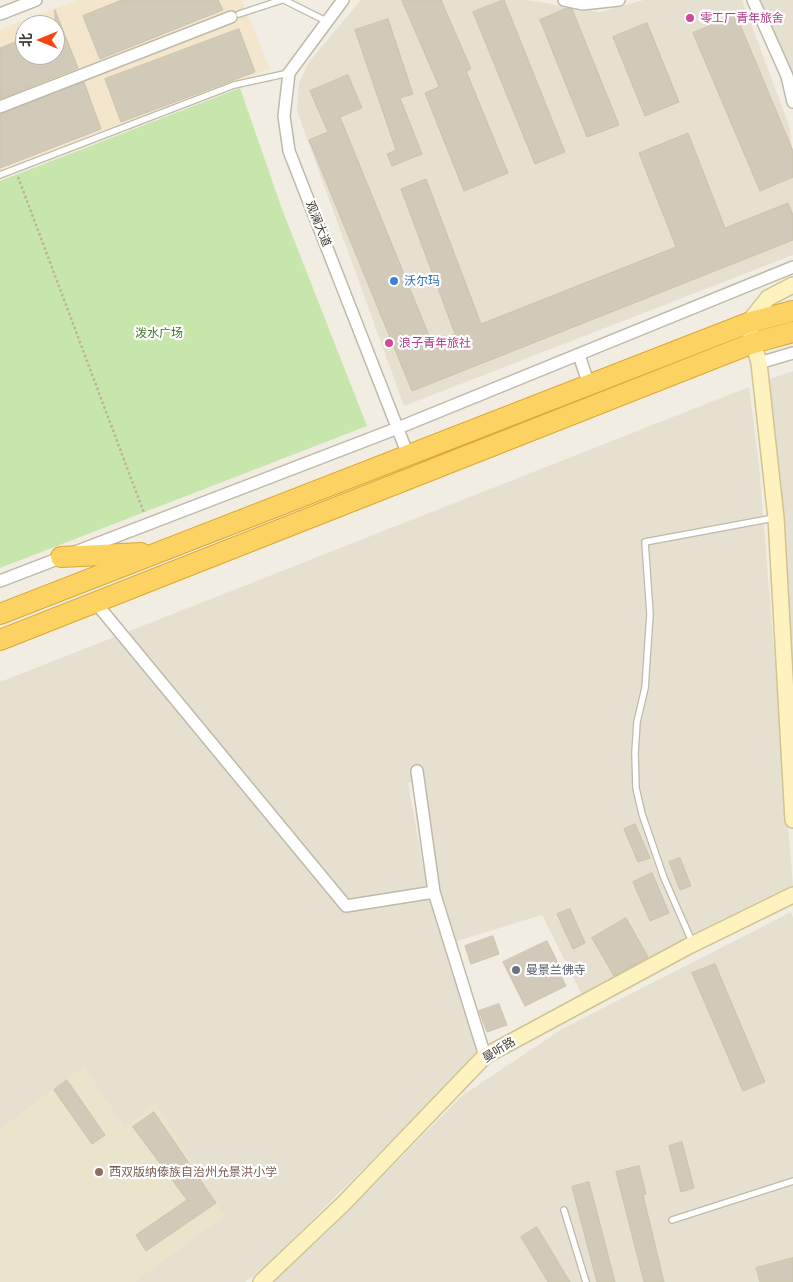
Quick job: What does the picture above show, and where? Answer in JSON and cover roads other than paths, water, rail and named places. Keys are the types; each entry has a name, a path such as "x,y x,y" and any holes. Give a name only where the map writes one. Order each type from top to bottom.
{"highway":[{"path":"0,614 748,323 791,310"},
{"path":"0,640 753,344 793,332"},
{"path":"61,557 158,552"}],"street":[{"path":"0,14 36,0"},
{"name":"观澜大道","path":"343,0 289,73 284,116 289,151 408,454"},
{"path":"564,0 583,4 619,0"},
{"path":"753,0 787,76 793,102"},
{"path":"0,107 235,16"},
{"path":"0,580 398,428 793,267"},
{"path":"793,285 768,298 748,323 759,363 776,518 793,820"},
{"path":"753,344 791,310"},
{"path":"759,363 793,353"},
{"path":"578,355 589,385"},
{"path":"95,602 346,906 434,892"},
{"path":"417,772 434,892 485,1056"},
{"name":"曼听路","path":"261,1282 342,1204 485,1056 692,944 793,895"}],"lane":[{"path":"235,16 283,0 326,21"},
{"path":"0,175 234,85 289,73"},
{"path":"692,944 664,878 642,814 636,788 635,753 637,722 645,688 649,623 645,542 776,518"},
{"path":"672,1220 793,1181"},
{"path":"564,1210 586,1282"}],"place":[{"name":"零工厂青年旅舍","path":"690,18"},
{"name":"沃尔玛","path":"394,281"},
{"name":"浪子青年旅社","path":"389,343"},
{"name":"曼景兰佛寺","path":"516,970"},
{"name":"西双版纳傣族自治州允景洪小学","path":"99,1172"}],"park label":[{"name":"泼水广场","path":"159,333"}]}
